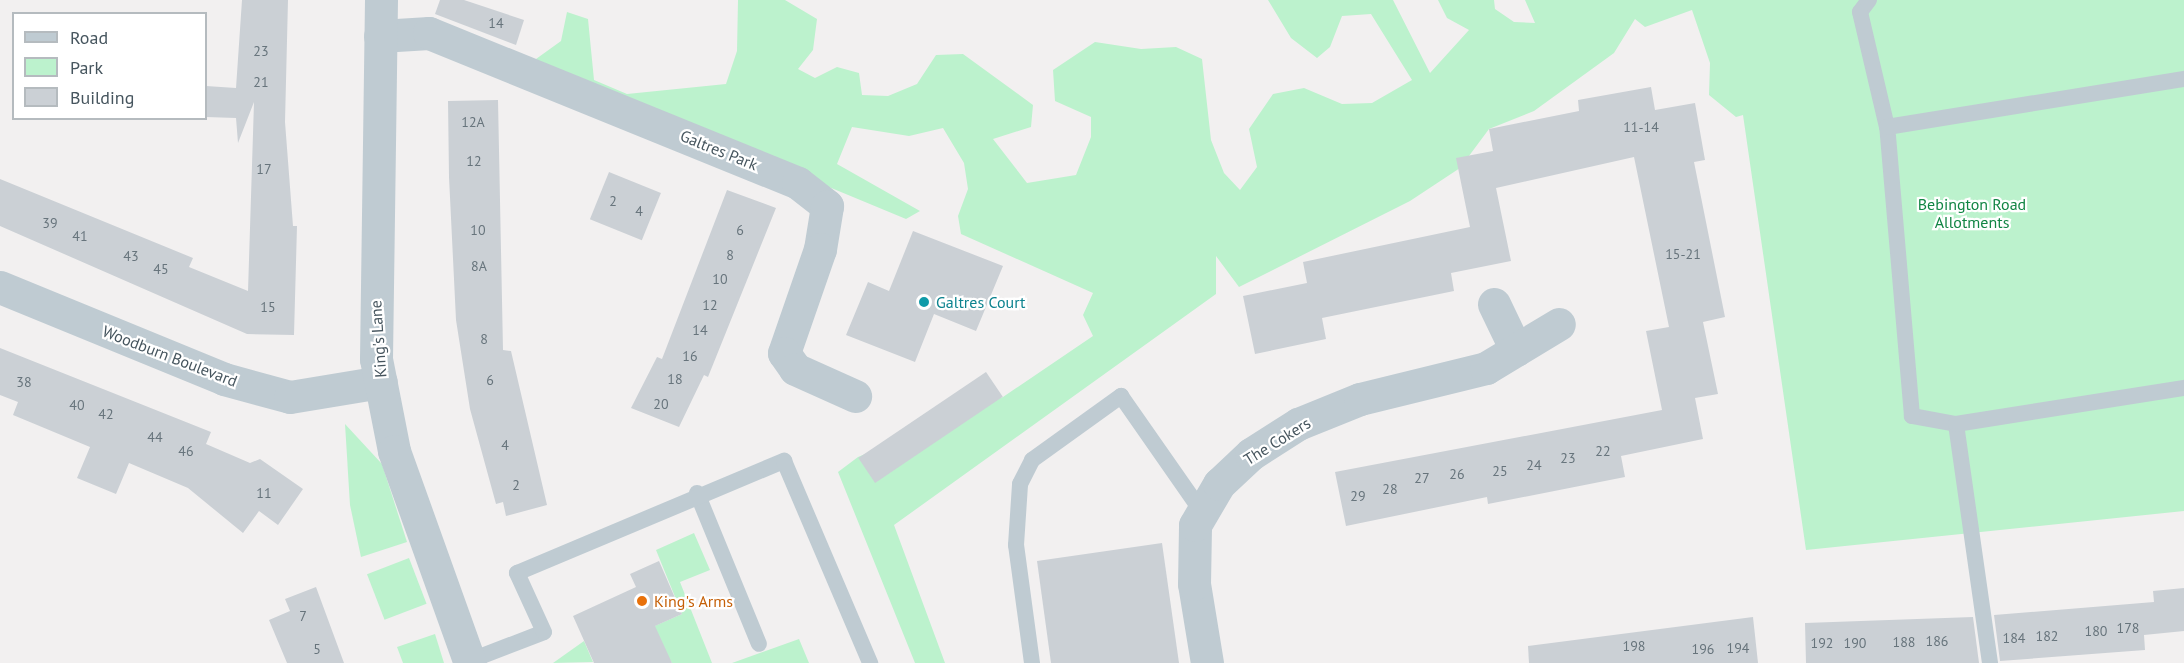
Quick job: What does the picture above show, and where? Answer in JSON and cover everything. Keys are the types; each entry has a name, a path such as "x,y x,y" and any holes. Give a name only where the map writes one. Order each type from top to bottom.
{"street":[{"name":"King's Lane","path":"381,0 374,236 381,382 394,451 469,662"},
{"name":"Galtres Park","path":"380,36 429,33 798,183 827,206 820,249 784,353 795,369 855,396"},
{"name":"Woodburn Boulevard","path":"0,287 224,379 290,397 381,382"},
{"path":"1494,304 1516,350"},
{"name":"The Cokers","path":"1207,663 1194,584 1195,525 1219,484 1251,454 1298,424 1360,399 1486,368 1559,324"}],"lane":[{"path":"1869,0 1860,12 1887,126 1912,416 1956,424 2184,388"},
{"path":"1887,126 2184,79"},
{"path":"1032,663 1016,545 1020,484 1032,460 1121,396 1202,512"},
{"path":"1956,424 1990,663"},
{"path":"469,662 544,632 517,573 697,493 784,460 870,663"},
{"path":"697,493 759,644"}],"green space":[{"name":"Bebington Road Allotments","path":"738,0 785,0 817,19 813,50 798,69 815,78 837,67 859,73 862,95 888,96 917,84 936,55 963,54 1033,105 1031,127 993,139 1027,183 1076,175 1091,137 1091,117 1055,101 1053,70 1095,42 1141,49 1176,47 1202,59 1211,140 1224,173 1240,190 1257,167 1249,129 1273,94 1304,88 1342,104 1372,103 1412,80 1371,14 1342,16 1330,47 1317,58 1291,38 1268,0 1393,0 1430,73 1469,30 1447,18 1438,0 1494,0 1495,9 1514,22 1535,23 1525,0 2184,0 2184,511 1806,550 1743,115 1736,117 1709,95 1710,63 1692,10 1645,27 1635,19 1614,53 1534,111 1489,129 1460,168 1410,201 1239,287 1216,256 1216,294 894,525 945,663 915,663 838,472 858,457 1003,397 1093,336 1083,315 1093,293 961,234 958,216 968,189 964,163 943,128 909,136 852,127 837,164 920,211 906,219 547,70 536,59 561,41 567,12 588,19 594,80 627,94 726,84 737,51"},
{"path":"345,424 382,464 407,542 361,557 350,505"},
{"path":"694,533 710,570 680,582 712,663 672,663 650,628 682,614 656,550"},
{"path":"409,558 427,604 385,620 367,574"},
{"path":"435,634 444,663 403,663 397,647"},
{"path":"799,639 809,663 732,663"},
{"path":"584,641 593,662 553,663"}],"building":[{"path":"242,0 288,0 285,122 293,226 297,226 294,335 247,334 0,226 0,179 193,258 189,267 248,291 254,102 238,143 236,118 207,117 207,86 236,88"},
{"path":"440,0 464,0 524,20 516,45 435,14"},
{"path":"1651,87 1655,110 1695,103 1705,160 1694,162 1725,317 1703,322 1718,394 1695,398 1703,439 1621,456 1625,477 1488,504 1487,497 1346,526 1335,472 1662,410 1646,331 1669,327 1634,157 1496,188 1511,261 1451,273 1454,291 1322,318 1326,339 1255,354 1243,296 1307,283 1303,262 1470,227 1456,158 1493,151 1489,129 1579,111 1578,100"},
{"path":"498,100 503,350 511,351 547,505 506,516 503,502 496,504 470,409 456,320 449,177 448,101"},
{"path":"609,172 661,193 642,240 590,219"},
{"path":"727,190 776,208 708,377 704,375 679,427 631,408 657,357 662,359"},
{"name":"Galtres Court","path":"913,231 1003,266 976,331 934,314 915,362 846,335 868,282 889,291"},
{"path":"0,348 211,432 206,444 250,463 260,459 303,489 278,525 259,511 243,533 188,488 129,463 116,494 77,478 90,447 13,415 18,402 0,395"},
{"path":"986,372 1003,397 875,483 858,458"},
{"path":"1162,543 1179,663 1051,663 1037,561"},
{"name":"King's Arms","path":"659,561 682,614 655,626 672,663 594,663 573,616 636,587 630,574"},
{"path":"316,587 344,663 287,663 269,620 290,611 285,599"},
{"path":"2184,588 2184,631 2144,635 2145,650 2000,661 1994,615 2154,602 2153,591"},
{"path":"1753,617 1758,663 1529,663 1528,646"},
{"path":"1973,617 1979,663 1806,663 1805,623"}],"place":[{"name":"Galtres Court","path":"924,302"},
{"name":"King's Arms","path":"642,601"}]}
